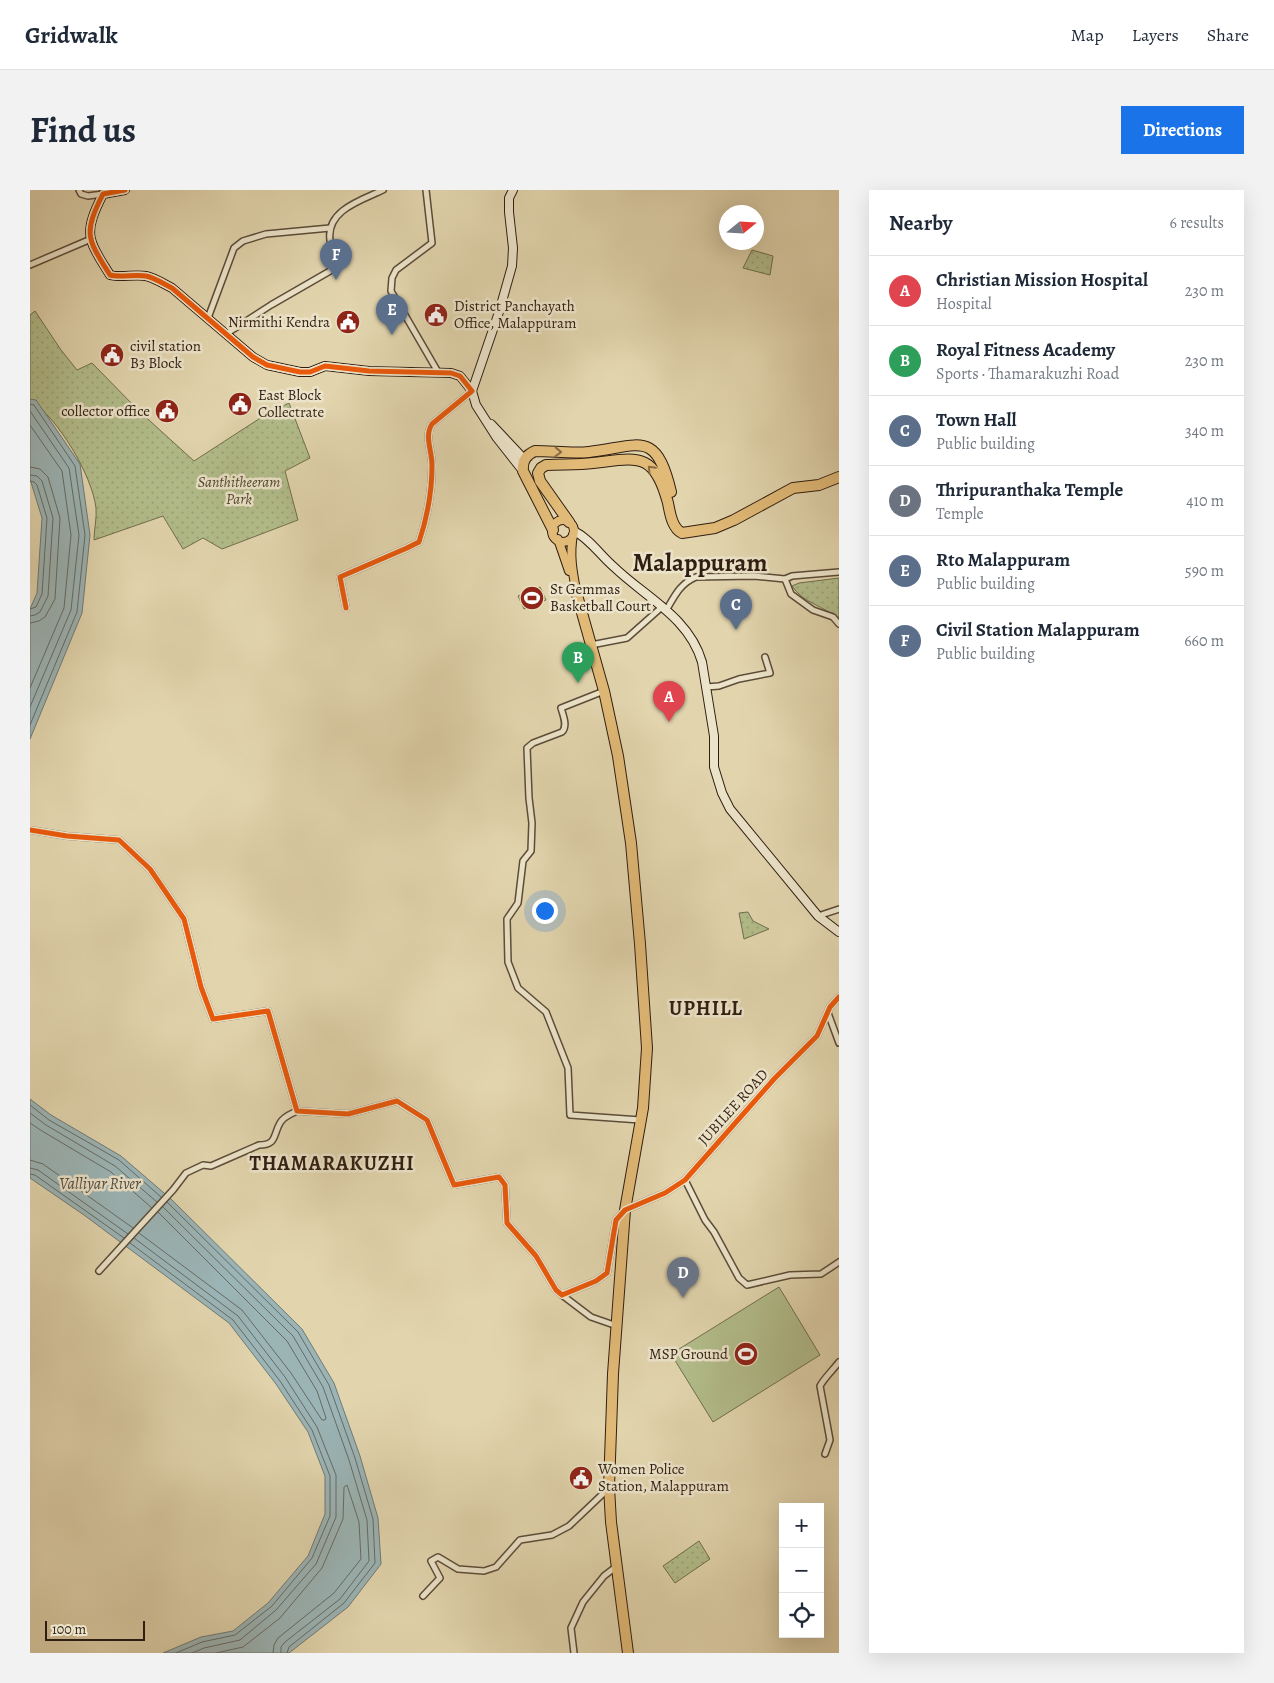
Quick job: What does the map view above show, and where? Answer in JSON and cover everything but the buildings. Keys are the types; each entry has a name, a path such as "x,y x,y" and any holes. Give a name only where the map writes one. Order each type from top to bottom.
{"highway":[{"path":"555,535 523,471 522,464 529,453 536,451 588,452 632,445 645,446 655,452 662,464 677,518 682,528 692,532"},
{"path":"572,529 540,481 538,473 540,468 546,465 591,464 636,459 649,465 664,488 674,524 682,534 715,528 734,520 793,488 819,485 839,477"},
{"path":"577,595 604,692 618,756 631,843 647,1048 643,1108 626,1210 613,1374 609,1487 611,1522 628,1653"}],"main road":[{"path":"125,190 103,194 93,221 90,239 110,274 115,276 147,276 172,288 253,356 267,365 300,372 310,372 325,366 369,371 438,372 460,376 472,390 476,405 497,438 523,471"},
{"path":"472,390 512,266 513,248 509,198 513,190"},
{"path":"484,417 501,432 524,459"},
{"path":"577,595 555,535 554,526 558,521 566,520 572,529 584,536 612,566 665,608 683,626 700,652 714,736 714,767 722,793 730,809 818,916 839,932"},
{"path":"555,535 567,541 572,529"},
{"path":"572,529 571,564 577,595"}],"street":[{"path":"79,190 81,194 88,196 103,194"},
{"path":"226,334 330,271 334,263 330,228 337,215 383,190"},
{"path":"426,190 432,243 396,270 392,278 391,291 438,372"},
{"path":"208,318 234,248 243,241 266,234 330,228"},
{"path":"30,265 90,239"},
{"path":"346,608 340,577 419,542 426,516 431,480 432,464 428,436 429,429 432,424 472,390"},
{"path":"590,645 627,638 665,608 680,587 696,577 754,576 785,579 792,576 839,572"},
{"path":"785,579 791,594 813,610 833,617 839,624"},
{"path":"706,687 719,686 739,679 770,673 765,657"},
{"path":"604,692 561,708 565,726 564,730 533,743 527,748 532,823 531,851 523,861 518,903 506,919 508,962 518,988 546,1012 568,1068 570,1115 641,1120"},
{"path":"30,830 68,836 119,840 150,869 184,919 201,987 213,1019 268,1011 297,1111"},
{"path":"818,916 839,909"},
{"name":"JUBILEE ROAD","path":"626,1210 665,1193 685,1180 775,1078 817,1036 830,1007 839,997"},
{"path":"828,1013 839,1043"},
{"path":"99,1271 173,1190 186,1172 203,1165 211,1166 259,1145 267,1145 273,1140 280,1123 286,1116 297,1111 348,1114 398,1101 426,1120 454,1185 499,1176 505,1185 507,1223 536,1256 556,1290 591,1317 617,1326"},
{"path":"685,1180 705,1220 714,1232 739,1278 747,1284 790,1275 821,1274 839,1262"},
{"path":"562,1294 596,1281 608,1273 616,1220 626,1210"},
{"path":"825,1454 830,1440 820,1386 839,1362"},
{"path":"423,1596 440,1578 431,1561 438,1557 458,1569 484,1571 496,1567 520,1540 552,1535 569,1526 609,1487"},
{"path":"574,1653 571,1628 583,1602 604,1576 617,1566"}],"green space":[{"path":"752,250 773,256 770,275 743,268"},
{"name":"Santhitheeram Park","path":"35,311 77,370 92,363 139,411 194,461 265,415 289,403 310,458 285,471 298,520 222,549 203,538 183,549 163,516 94,540 96,508 81,464 52,420 30,400 30,315"},
{"path":"839,578 839,619 802,596 792,586 799,583"},
{"name":"St Gemmas Basketball Court","path":"540,587 546,600 524,609 518,596"},
{"path":"748,912 753,921 769,929 744,939 739,913"},
{"name":"MSP Ground","path":"779,1287 820,1355 713,1422 671,1354"},
{"path":"699,1541 710,1559 675,1583 663,1566"}],"water":[{"path":"30,399 36,400 80,464 90,535 82,613 30,739 30,609 37,593 42,518 30,479"},
{"name":"Valliyar River","path":"30,1099 51,1115 121,1156 171,1199 302,1329 334,1383 360,1456 378,1518 381,1564 348,1607 289,1653 163,1653 201,1637 233,1631 268,1603 308,1556 325,1514 325,1476 308,1432 276,1384 229,1323 84,1215 30,1178"}],"cycle path":[{"path":"125,190 103,194 90,228 94,248 110,275 146,276 172,288 253,357 267,365 300,372 310,372 325,366 369,371 451,373 460,376 472,391 432,424 430,429 428,439 432,459 431,484 427,514 419,542 340,577 346,608"},
{"path":"30,830 67,836 119,840 150,869 184,919 201,987 213,1019 268,1011 297,1111 348,1114 397,1101 427,1120 454,1185 499,1177 505,1185 507,1223 536,1256 556,1290 562,1295 596,1281 607,1273 616,1220 625,1210 665,1193 685,1180 775,1078 817,1036 830,1007 839,997"}],"place":[{"name":"Civil Station Malappuram","path":"336,280"},
{"name":"District Panchayath Office, Malappuram","path":"436,315"},
{"name":"Nirmithi Kendra","path":"348,322"},
{"name":"Rto Malappuram","path":"392,335"},
{"name":"civil station B3 Block","path":"112,355"},
{"name":"East Block Collectrate","path":"240,404"},
{"name":"collector office","path":"167,411"},
{"name":"St Gemmas Basketball Court","path":"532,598"},
{"name":"Town Hall","path":"736,630"},
{"name":"Royal Fitness Academy","path":"578,683"},
{"name":"Christian Mission Hospital","path":"669,722"},
{"name":"Thripuranthaka Temple","path":"683,1298"},
{"name":"MSP Ground","path":"746,1354"},
{"name":"Women Police Station, Malappuram","path":"581,1478"}],"district":[{"name":"Malappuram","path":"700,563"},
{"name":"UPHILL","path":"706,1008"},
{"name":"THAMARAKUZHI","path":"332,1163"}]}
